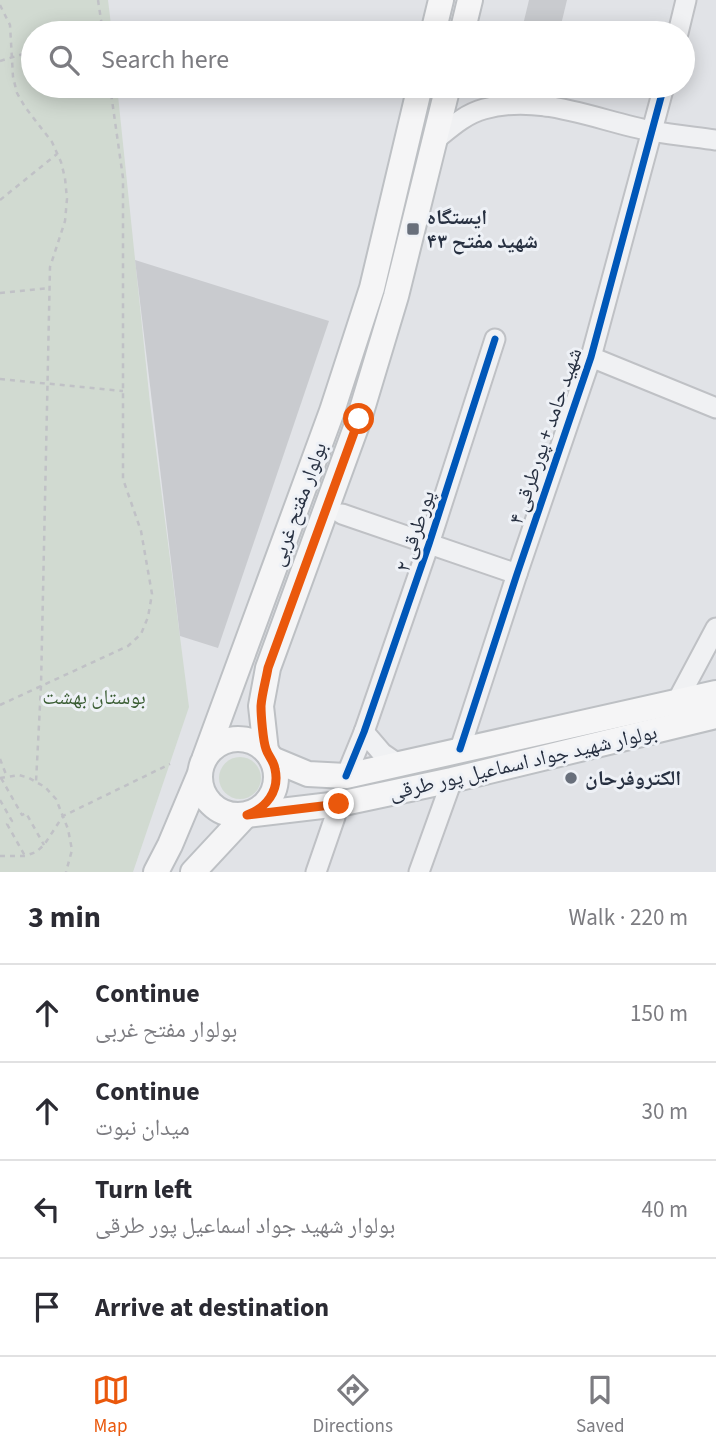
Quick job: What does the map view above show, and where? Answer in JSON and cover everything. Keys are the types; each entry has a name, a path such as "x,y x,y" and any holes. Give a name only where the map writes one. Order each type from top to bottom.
{"main road":[{"path":"436,21 441,0"},
{"name":"بولوار مفتح غربی","path":"156,872 202,766 332,411 372,288 417,98"},
{"name":"بولوار مفتح غربی","path":"269,755 261,706 268,668 359,419 396,296 446,98"},
{"name":"بولوار شهید جواد اسماعیل پور طرقی","path":"269,755 308,774 346,776 716,693"},
{"name":"بولوار شهید جواد اسماعیل پور طرقی","path":"247,815 339,804 452,780 716,716"},
{"path":"239,738 258,744 269,755 275,768 275,789 264,806 247,815 236,816 217,810 210,804 200,786 202,766 211,749 229,739 239,738"},
{"path":"194,872 247,815"}],"street":[{"path":"681,21 686,0"},
{"path":"535,98 546,106"},
{"name":"شهید حامد + پورطرقی ۴","path":"460,750 591,357 661,98"},
{"path":"435,140 462,119 484,109 511,105 546,106 652,131 716,140"},
{"name":"پورطرقی ۲","path":"346,776 364,732 429,544 495,339"},
{"path":"591,357 716,408"},
{"path":"342,514 517,574"},
{"path":"676,703 716,628"},
{"path":"364,732 382,753 398,764"},
{"path":"419,872 452,780"},
{"path":"316,872 335,817"}],"path":[{"path":"98,0 101,21"},
{"path":"0,5 10,25 13,77 17,93 52,142 65,178 67,199 65,220 50,267 41,686 36,782"},
{"path":"0,61 21,54"},
{"path":"0,705 128,646 141,634 148,617 152,594 141,531 123,479 123,178 112,98"},
{"path":"0,200 57,154"},
{"path":"0,293 50,288"},
{"path":"0,379 123,391"},
{"path":"0,759 7,776"},
{"path":"0,856 25,856 36,852 44,845 63,816 170,764"},
{"path":"44,845 26,813 22,815 0,778 19,775 29,778 56,799 68,829 72,850 66,872"},
{"path":"0,800 12,821 7,824 25,856"}],"green space":[{"name":"بوستان بهشت","path":"0,0 108,0 111,21 21,21 21,98 118,98 150,403 189,707 133,872 0,872"},
{"path":"240,757 255,763 261,778 255,793 240,799 225,793 219,778 225,763"}],"building":[{"path":"529,0 567,0 562,21 524,21"},
{"path":"135,260 329,321 218,648 180,636"}],"cycle path":[{"path":"460,749 591,357 661,98"},
{"path":"346,776 364,732 429,544 495,339"}],"place":[{"name":"ایستگاه شهید مفتح ۴۳","path":"413,229"},
{"name":"الکتروفرحان","path":"571,778"}],"route":[{"path":"339,804 247,815 264,806 275,789 275,768 266,751 261,706 268,668 359,419"}]}
